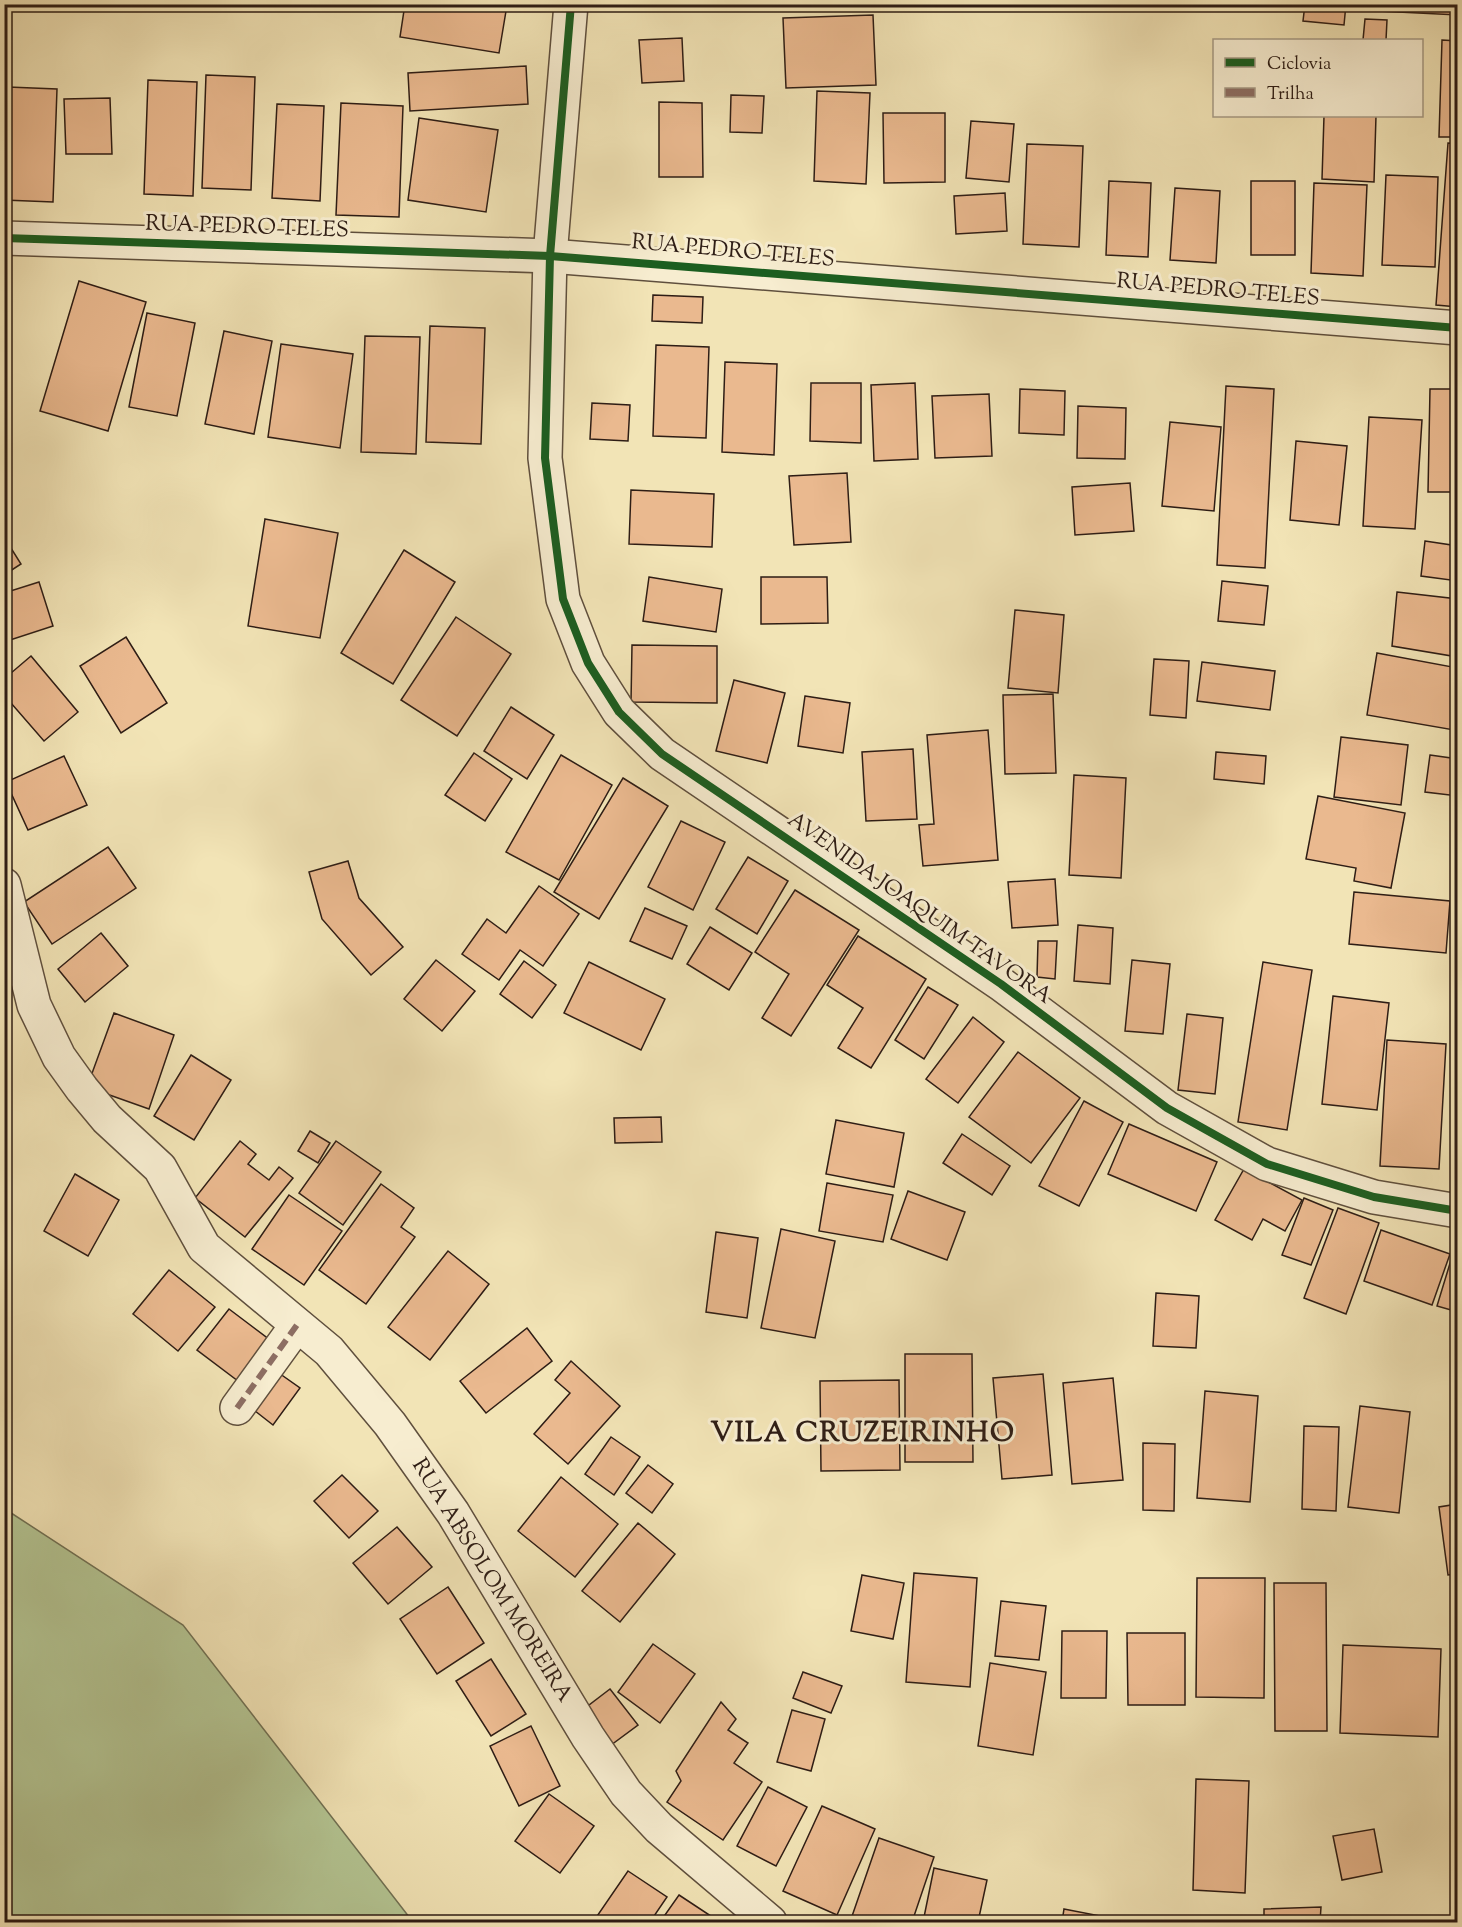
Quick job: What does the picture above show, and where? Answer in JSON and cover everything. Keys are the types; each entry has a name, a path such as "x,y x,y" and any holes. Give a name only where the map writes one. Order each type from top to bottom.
{"street":[{"name":"AVENIDA JOAQUIM TAVORA","path":"571,4 550,256 545,458 563,599 583,652 620,712 662,754 1001,984 1167,1108 1267,1164 1374,1197 1458,1211"},
{"name":"RUA PEDRO TELES","path":"4,238 550,256 1458,328"},
{"name":"RUA ABSOLOM MOREIRA","path":"4,885 34,1005 59,1057 107,1119 160,1168 204,1247 328,1351 390,1424 453,1513 588,1737 626,1793 659,1828 770,1923"},
{"path":"237,1408 297,1325"}],"green space":[{"path":"5,1509 183,1625 413,1922 5,1922"}],"building":[{"path":"405,4 507,5 499,53 400,37"},
{"path":"1305,4 1346,4 1344,25 1303,21"},
{"path":"1358,4 1458,4 1458,15 1358,10"},
{"path":"873,15 876,85 786,88 783,18"},
{"path":"1365,19 1387,20 1386,39 1363,39"},
{"path":"682,38 684,81 642,83 639,40"},
{"path":"1442,40 1458,41 1458,137 1439,137"},
{"path":"526,66 528,104 410,111 408,73"},
{"path":"206,75 255,77 251,190 202,188"},
{"path":"148,80 197,82 193,196 144,194"},
{"path":"8,87 57,89 53,202 4,200"},
{"path":"817,91 870,93 866,184 814,181"},
{"path":"731,95 764,96 762,133 730,132"},
{"path":"110,98 112,154 66,154 64,99"},
{"path":"659,102 702,103 703,177 659,177"},
{"path":"341,103 403,106 399,217 336,215"},
{"path":"277,104 324,106 320,201 272,198"},
{"path":"883,113 945,113 945,182 884,183"},
{"path":"1324,117 1376,117 1374,182 1322,179"},
{"path":"419,118 498,130 486,212 408,200"},
{"path":"971,121 1014,124 1009,182 966,178"},
{"path":"1448,143 1458,144 1458,307 1436,305"},
{"path":"1027,144 1083,146 1079,247 1023,244"},
{"path":"1386,175 1438,177 1435,267 1382,265"},
{"path":"1109,181 1151,183 1148,257 1106,255"},
{"path":"1251,181 1295,181 1295,255 1251,255"},
{"path":"1314,183 1367,185 1363,276 1311,273"},
{"path":"1175,188 1220,191 1216,263 1170,260"},
{"path":"1005,193 1007,231 956,234 954,196"},
{"path":"79,281 146,302 108,431 40,411"},
{"path":"653,295 703,297 702,323 652,321"},
{"path":"147,313 195,323 177,416 129,407"},
{"path":"430,326 485,328 481,444 426,442"},
{"path":"224,331 272,341 254,434 205,424"},
{"path":"365,336 420,337 416,454 361,452"},
{"path":"281,344 353,354 340,448 268,437"},
{"path":"656,345 709,347 706,438 653,436"},
{"path":"725,362 777,364 774,455 722,452"},
{"path":"811,383 861,383 861,443 810,441"},
{"path":"915,383 918,459 874,461 871,385"},
{"path":"1226,386 1274,389 1265,568 1217,565"},
{"path":"1020,389 1065,391 1064,435 1019,433"},
{"path":"1430,389 1458,389 1458,492 1428,492"},
{"path":"989,394 992,456 935,458 932,396"},
{"path":"592,403 630,405 628,441 590,439"},
{"path":"1078,406 1126,408 1125,459 1077,458"},
{"path":"1369,417 1422,420 1415,529 1363,526"},
{"path":"1170,422 1221,427 1214,511 1162,506"},
{"path":"1296,441 1347,446 1339,525 1290,520"},
{"path":"847,473 851,542 794,545 789,476"},
{"path":"1130,483 1134,531 1075,535 1072,487"},
{"path":"631,490 714,494 712,547 629,544"},
{"path":"265,519 338,533 320,638 248,626"},
{"path":"4,537 21,564 4,575"},
{"path":"1425,541 1458,546 1458,581 1421,576"},
{"path":"404,550 455,582 393,684 341,653"},
{"path":"649,577 722,589 716,632 643,621"},
{"path":"761,577 827,577 828,623 761,624"},
{"path":"1222,581 1268,586 1264,625 1218,621"},
{"path":"39,582 53,626 4,642 4,593"},
{"path":"1397,592 1458,599 1458,657 1392,646"},
{"path":"1015,610 1064,615 1058,693 1008,688"},
{"path":"456,617 511,654 457,736 401,700"},
{"path":"126,637 167,703 121,733 80,666"},
{"path":"632,645 717,646 717,703 631,702"},
{"path":"1377,653 1458,668 1458,713 1454,730 1367,715"},
{"path":"31,656 78,712 44,741 4,695 4,679"},
{"path":"1154,659 1189,661 1186,718 1150,715"},
{"path":"1202,662 1275,671 1270,710 1197,701"},
{"path":"734,680 785,693 767,763 716,751"},
{"path":"1053,694 1056,773 1005,774 1003,695"},
{"path":"805,696 850,703 843,753 798,746"},
{"path":"511,707 554,735 527,779 484,751"},
{"path":"988,730 998,860 923,866 919,825 934,824 927,735"},
{"path":"1341,737 1408,745 1401,805 1334,797"},
{"path":"913,749 917,819 866,821 862,752"},
{"path":"1216,752 1266,756 1264,784 1214,779"},
{"path":"474,753 512,779 485,821 445,795"},
{"path":"561,755 612,785 559,880 506,852"},
{"path":"1430,755 1458,759 1458,796 1425,792"},
{"path":"64,756 87,805 28,830 6,782"},
{"path":"1074,775 1126,778 1121,878 1069,875"},
{"path":"623,778 668,806 599,919 554,892"},
{"path":"1318,796 1405,813 1391,888 1354,881 1356,868 1306,859"},
{"path":"681,821 725,842 693,910 648,887"},
{"path":"108,847 136,888 52,944 24,902"},
{"path":"748,857 788,881 757,934 716,909"},
{"path":"348,861 359,898 403,947 371,975 322,919 309,872"},
{"path":"1055,879 1058,925 1012,928 1008,882"},
{"path":"539,886 579,914 543,966 520,950 499,980 462,954 487,919 506,933"},
{"path":"795,890 859,930 791,1036 762,1018 789,974 755,952"},
{"path":"1354,892 1450,901 1446,953 1349,944"},
{"path":"645,908 687,926 672,959 630,941"},
{"path":"1078,925 1113,928 1110,984 1074,981"},
{"path":"710,927 752,953 729,990 687,964"},
{"path":"101,933 128,966 85,1002 58,969"},
{"path":"858,936 926,979 871,1068 838,1048 863,1008 827,985"},
{"path":"1038,941 1057,941 1055,979 1037,977"},
{"path":"436,960 475,991 442,1031 404,999"},
{"path":"1132,960 1170,964 1163,1034 1125,1031"},
{"path":"524,961 556,985 532,1018 500,994"},
{"path":"589,962 665,999 641,1050 564,1013"},
{"path":"1263,962 1312,970 1287,1130 1238,1122"},
{"path":"928,987 958,1005 924,1059 895,1040"},
{"path":"1333,996 1389,1003 1377,1110 1322,1104"},
{"path":"114,1013 174,1035 149,1109 87,1087"},
{"path":"1187,1014 1223,1018 1215,1094 1178,1090"},
{"path":"973,1017 1004,1042 958,1103 926,1079"},
{"path":"1387,1040 1446,1044 1439,1169 1380,1166"},
{"path":"1018,1052 1080,1098 1031,1163 969,1117"},
{"path":"191,1055 231,1080 194,1140 154,1116"},
{"path":"1084,1101 1123,1122 1079,1206 1039,1186"},
{"path":"661,1117 662,1142 615,1143 614,1118"},
{"path":"836,1120 904,1133 894,1187 826,1174"},
{"path":"1129,1124 1217,1162 1196,1211 1108,1174"},
{"path":"310,1131 330,1143 318,1163 298,1151"},
{"path":"962,1134 1010,1166 992,1195 943,1163"},
{"path":"240,1141 256,1154 248,1164 269,1180 279,1167 293,1178 245,1237 195,1198"},
{"path":"336,1141 381,1172 343,1225 299,1193"},
{"path":"1244,1169 1302,1200 1285,1231 1263,1219 1252,1240 1215,1220"},
{"path":"75,1174 119,1200 88,1256 44,1231"},
{"path":"827,1183 893,1195 883,1242 819,1231"},
{"path":"381,1184 414,1208 401,1227 415,1237 366,1304 319,1270"},
{"path":"908,1191 965,1212 947,1260 891,1239"},
{"path":"289,1195 342,1231 304,1285 252,1249"},
{"path":"1304,1198 1333,1210 1311,1265 1282,1255"},
{"path":"1338,1208 1379,1223 1346,1314 1304,1298"},
{"path":"781,1229 835,1241 815,1338 761,1328"},
{"path":"1381,1230 1450,1254 1432,1305 1364,1281"},
{"path":"716,1232 758,1238 747,1318 706,1312"},
{"path":"448,1251 489,1284 430,1360 388,1327"},
{"path":"1451,1260 1458,1262 1458,1312 1437,1306"},
{"path":"169,1270 215,1307 178,1351 133,1314"},
{"path":"1156,1293 1199,1296 1196,1348 1153,1346"},
{"path":"229,1309 270,1340 238,1381 197,1350"},
{"path":"527,1328 552,1361 486,1413 460,1381"},
{"path":"905,1354 972,1354 973,1462 905,1462"},
{"path":"571,1361 620,1406 568,1464 534,1434 570,1393 555,1380"},
{"path":"276,1371 300,1388 273,1425 250,1407"},
{"path":"1043,1374 1052,1475 1002,1479 993,1378"},
{"path":"1113,1378 1123,1480 1072,1484 1063,1383"},
{"path":"899,1380 900,1470 821,1471 820,1381"},
{"path":"1205,1391 1258,1396 1250,1502 1197,1498"},
{"path":"1360,1406 1410,1412 1399,1513 1348,1507"},
{"path":"1304,1426 1339,1427 1336,1511 1302,1509"},
{"path":"611,1437 640,1457 614,1495 585,1474"},
{"path":"1143,1443 1175,1444 1174,1511 1143,1510"},
{"path":"648,1465 673,1484 652,1513 626,1493"},
{"path":"342,1475 378,1511 349,1538 314,1501"},
{"path":"561,1477 618,1524 575,1577 518,1531"},
{"path":"1458,1504 1458,1574 1448,1575 1439,1507"},
{"path":"638,1523 675,1554 620,1622 582,1591"},
{"path":"397,1527 432,1567 388,1604 353,1563"},
{"path":"914,1573 977,1578 970,1687 906,1682"},
{"path":"862,1575 904,1583 893,1639 851,1631"},
{"path":"1197,1578 1265,1578 1264,1698 1196,1697"},
{"path":"1274,1583 1326,1583 1327,1731 1275,1731"},
{"path":"448,1587 484,1643 437,1674 400,1619"},
{"path":"1001,1601 1046,1606 1039,1660 995,1656"},
{"path":"1062,1631 1107,1631 1106,1698 1061,1698"},
{"path":"1127,1633 1185,1633 1185,1705 1128,1705"},
{"path":"653,1644 695,1674 660,1723 618,1692"},
{"path":"1343,1645 1441,1649 1438,1737 1340,1733"},
{"path":"491,1659 526,1714 491,1736 456,1681"},
{"path":"990,1663 1046,1672 1033,1755 978,1746"},
{"path":"1452,1665 1458,1665 1458,1776 1452,1776"},
{"path":"803,1672 842,1686 831,1713 793,1698"},
{"path":"610,1689 638,1725 607,1748 580,1712"},
{"path":"721,1702 736,1719 728,1730 748,1743 734,1763 762,1782 723,1840 667,1802 681,1781 676,1771"},
{"path":"792,1710 825,1719 811,1771 777,1762"},
{"path":"531,1726 560,1786 519,1806 490,1746"},
{"path":"1196,1779 1249,1781 1245,1893 1193,1890"},
{"path":"768,1787 807,1807 776,1866 737,1846"},
{"path":"549,1794 594,1826 560,1873 515,1841"},
{"path":"822,1806 875,1829 837,1915 783,1891"},
{"path":"1374,1829 1382,1872 1342,1880 1333,1836"},
{"path":"879,1838 934,1857 912,1922 850,1922"},
{"path":"934,1868 987,1880 978,1922 923,1922"},
{"path":"628,1871 667,1897 650,1922 593,1922"},
{"path":"679,1895 720,1922 660,1922"},
{"path":"1321,1907 1320,1922 1264,1922 1264,1909"},
{"path":"1064,1909 1121,1920 1121,1922 1062,1922"}],"marked path":[{"path":"237,1408 297,1325"}],"cycle path":[{"path":"571,4 550,256 545,458 563,599 588,663 619,712 662,754 1001,984 1167,1108 1267,1164 1374,1197 1458,1211"},
{"path":"4,238 550,256 1458,328"}],"district":[{"name":"VILA CRUZEIRINHO","path":"863,1434"}]}
